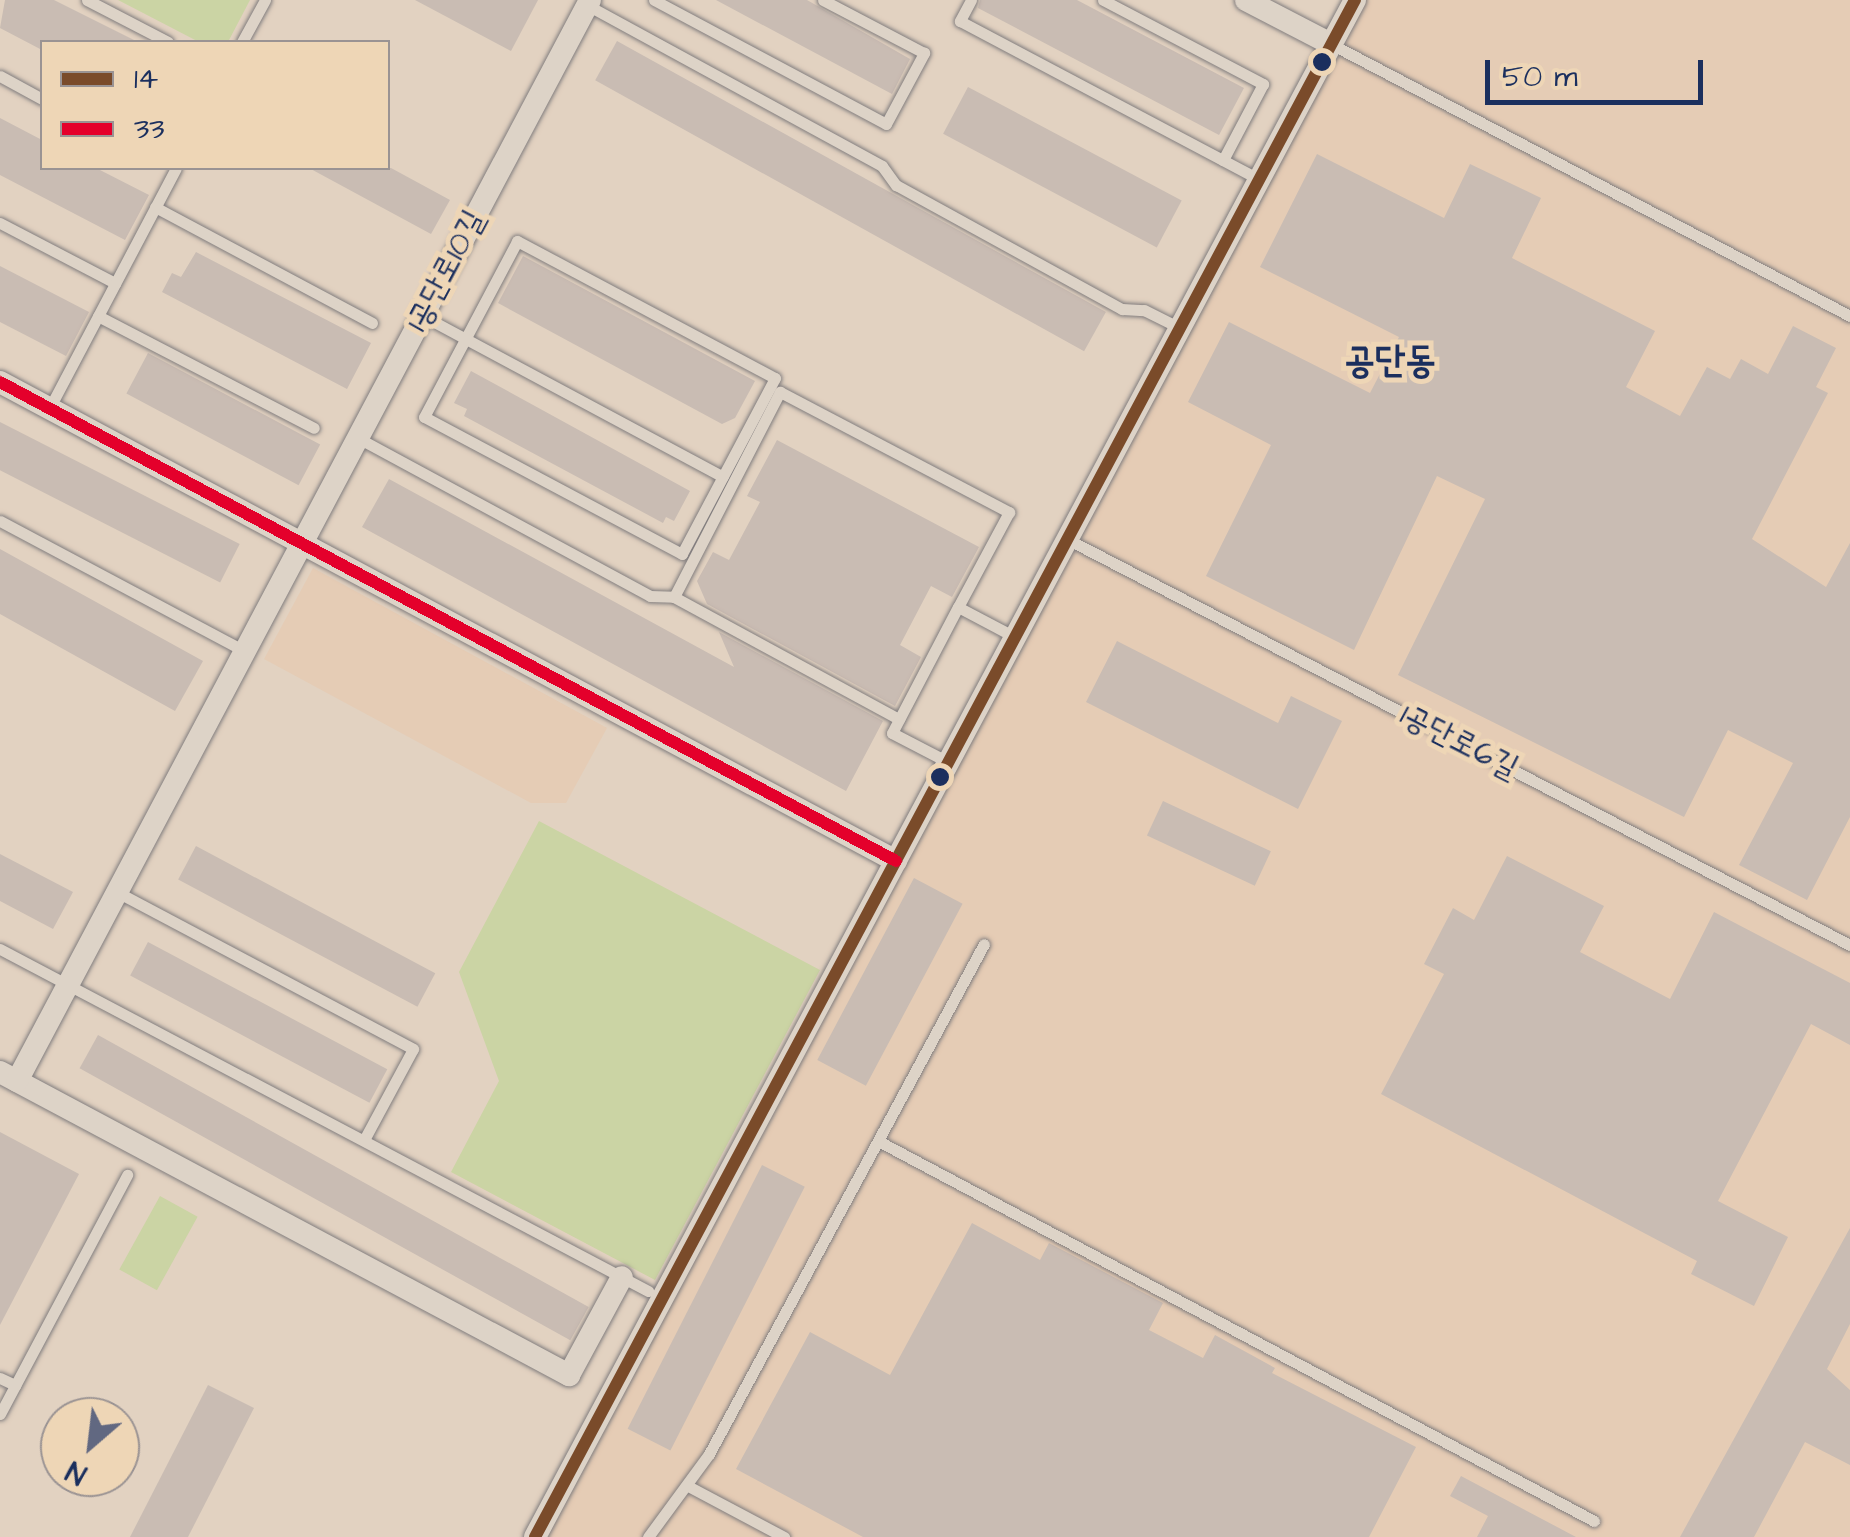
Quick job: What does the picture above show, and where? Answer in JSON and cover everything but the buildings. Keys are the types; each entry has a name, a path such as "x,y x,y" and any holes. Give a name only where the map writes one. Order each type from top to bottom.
{"street":[{"path":"1246,0 1331,44"},
{"path":"535,1537 1354,0"},
{"name":"1공단로10길","path":"9,1076 68,985 588,2"},
{"path":"0,382 896,861"},
{"path":"9,1076 569,1376 622,1277"}],"lane":[{"path":"88,0 164,40"},
{"path":"243,40 265,0"},
{"path":"654,0 886,124 924,53 823,0"},
{"path":"970,0 960,21 1259,179"},
{"path":"1103,0 1264,84 1224,160"},
{"path":"588,2 882,166 896,185 1122,309 1144,310 1180,328"},
{"path":"1331,44 1850,316"},
{"path":"0,76 40,98"},
{"path":"49,408 174,170"},
{"path":"156,207 372,323"},
{"path":"0,223 115,283"},
{"path":"517,241 775,378 723,477 682,554 424,417 517,241"},
{"path":"98,316 314,428"},
{"path":"422,316 723,477"},
{"path":"674,597 780,392 1009,512 892,732 948,762"},
{"path":"358,438 650,596 674,597 899,718"},
{"path":"0,521 245,651"},
{"name":"1공단로6길","path":"1067,539 1850,945"},
{"path":"958,606 1015,637"},
{"path":"117,892 412,1049 364,1140"},
{"path":"648,1537 688,1486 882,1143 984,944"},
{"path":"0,950 648,1291"},
{"path":"882,1143 1594,1522"},
{"path":"0,1414 126,1175"},
{"path":"0,1378 15,1385"},
{"path":"688,1486 784,1537"}],"shaded area":[{"path":"1355,0 1850,0 1850,1537 535,1537"},
{"path":"313,568 607,728 566,803 531,803 264,659"}],"green space":[{"path":"118,0 250,0 229,40 195,40"},
{"path":"539,821 820,970 655,1280 451,1172 499,1081 459,972"},
{"path":"160,1196 198,1217 157,1290 119,1269"}],"transit line":[{"name":"14","path":"535,1537 1355,0"},
{"name":"33","path":"0,382 896,861"}],"district":[{"name":"공단동","path":"1390,362"}]}
